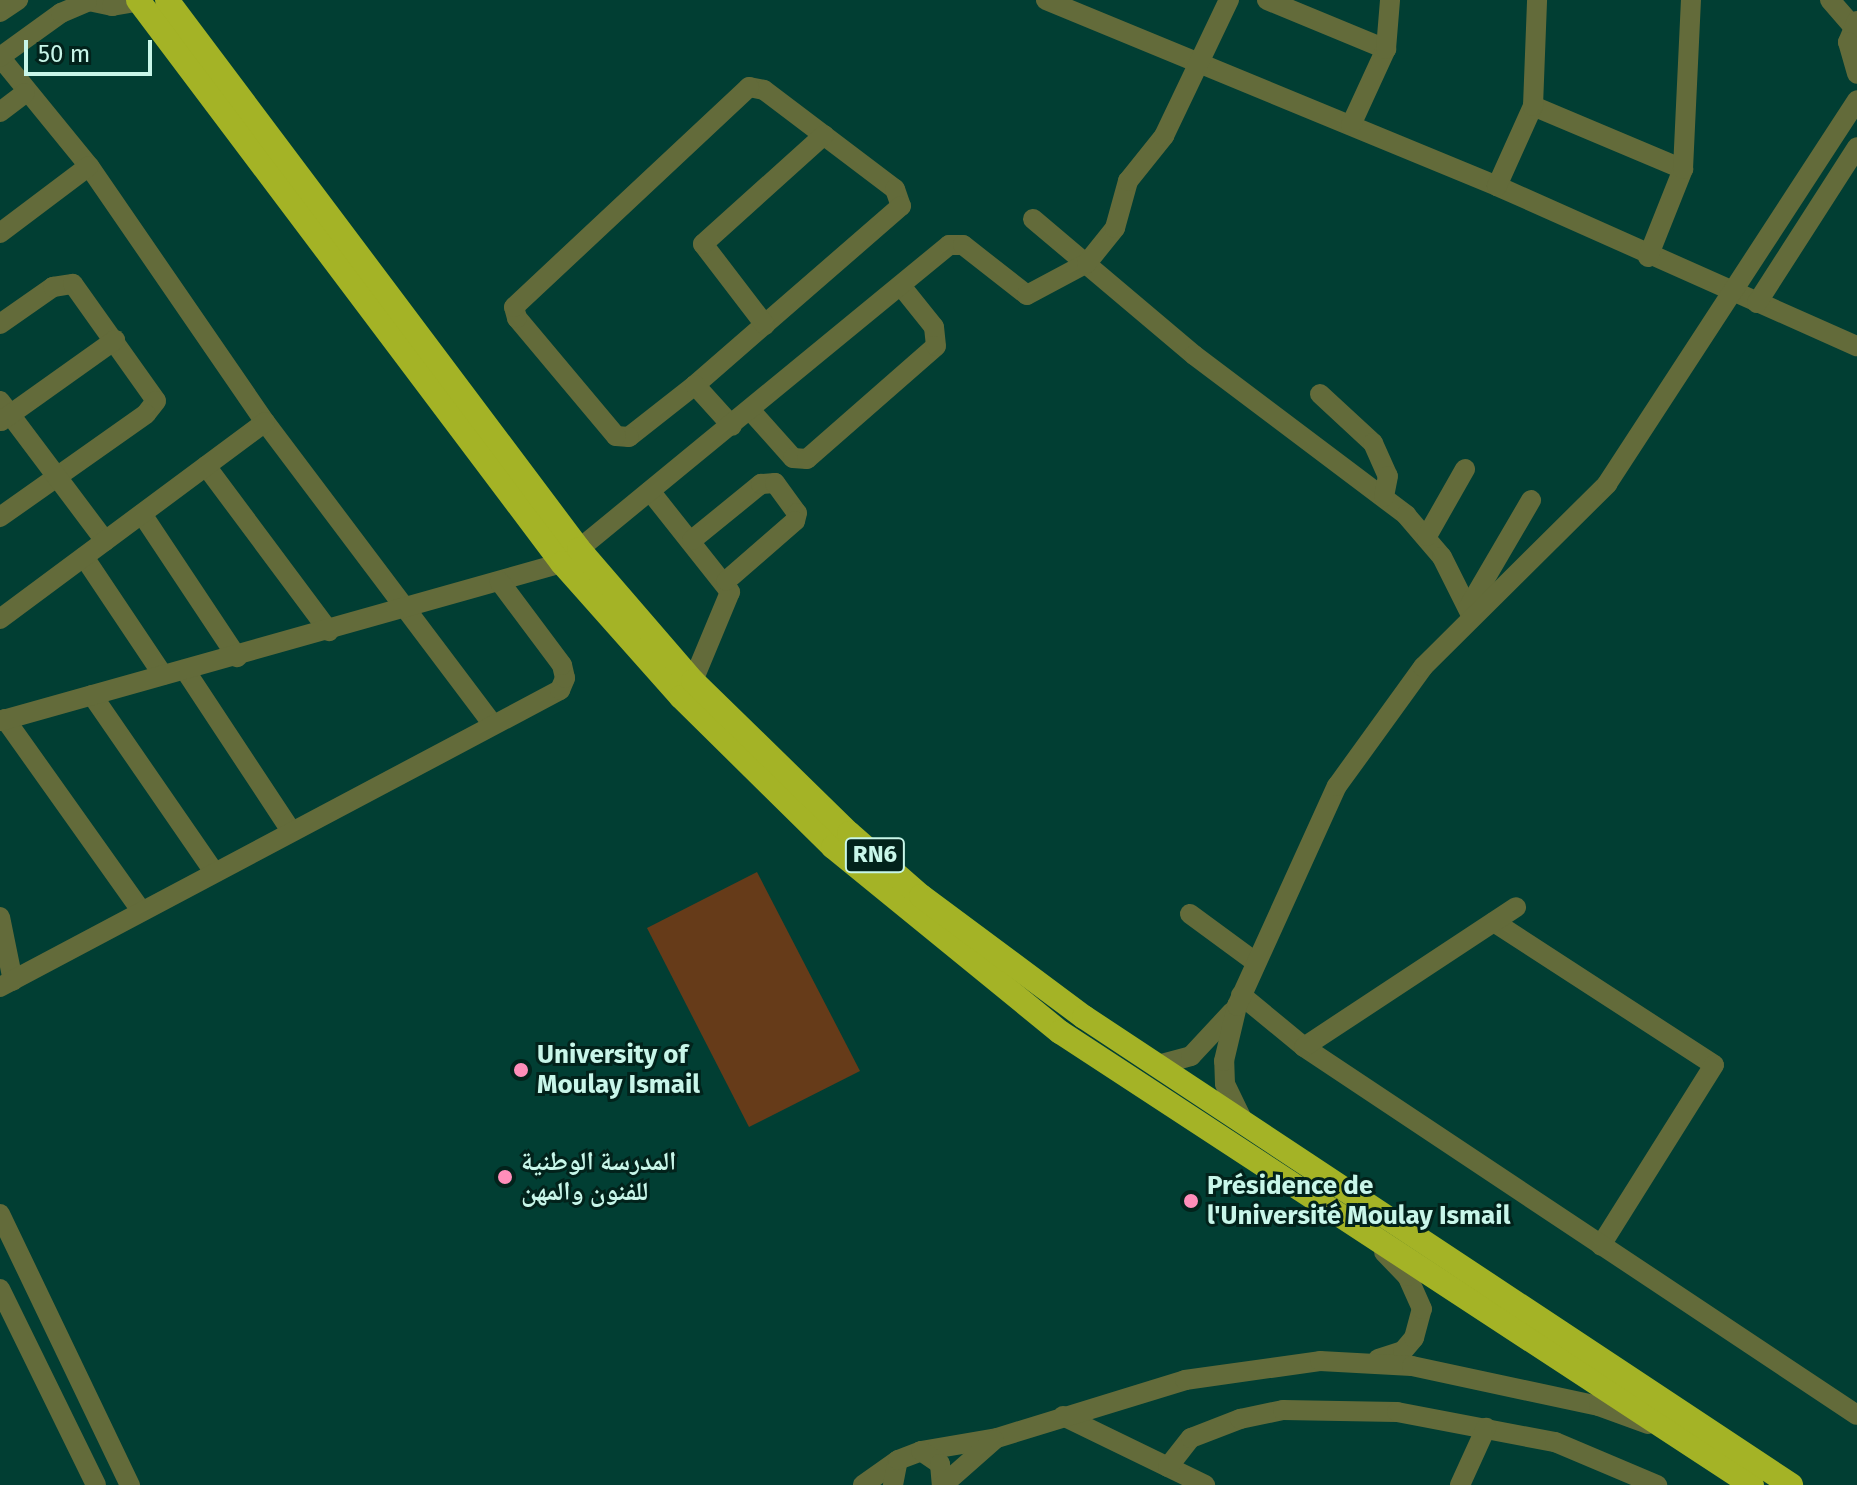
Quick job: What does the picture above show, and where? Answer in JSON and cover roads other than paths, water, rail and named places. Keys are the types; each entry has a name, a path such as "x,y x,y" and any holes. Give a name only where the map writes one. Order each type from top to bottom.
{"highway":[{"name":"RN6","path":"138,0 570,556 731,749 906,911 1060,1032 1752,1485"},
{"name":"RN6","path":"167,0 570,556 849,833 921,896 1158,1065 1791,1485"}],"street":[{"path":"0,12 18,0"},
{"path":"138,0 112,6 86,1 61,13 0,57 25,93 89,166 265,422 403,611 493,725"},
{"path":"140,909 3,720 403,611 500,582 570,556 956,243 1027,295 1087,263 1110,238 1128,181 1158,146 1201,64 1229,0"},
{"path":"1267,0 1386,49"},
{"path":"1351,125 1386,49 1390,0"},
{"path":"1497,186 1533,106 1537,0"},
{"path":"1648,257 1683,169 1691,0"},
{"path":"1830,0 1855,23 1850,58 1857,74"},
{"path":"1059,2 1497,186 1648,257 1857,346"},
{"path":"749,87 764,90 895,189 901,206 765,325 629,437 616,436 517,318 514,307 749,87"},
{"path":"0,112 25,93"},
{"path":"1243,1121 1225,1084 1224,1061 1239,1000 1254,961 1337,786 1423,667 1470,612 1607,484 1857,100"},
{"path":"1533,106 1683,169"},
{"path":"765,325 703,244 824,135"},
{"path":"1757,303 1857,147"},
{"path":"0,233 89,166"},
{"path":"1033,219 1194,355 1384,497 1427,536 1470,612"},
{"path":"0,324 67,282 115,340 156,401 146,414 0,517"},
{"path":"751,411 793,458 807,459 936,346 934,327 902,287"},
{"path":"105,541 57,476 3,412 115,340"},
{"path":"695,385 732,426"},
{"path":"1320,394 1373,443 1388,476 1384,497"},
{"path":"0,619 265,422"},
{"path":"206,466 329,631"},
{"path":"1427,536 1465,469"},
{"path":"692,540 761,484 775,483 797,513 795,521 726,581"},
{"path":"650,491 726,581 729,603 693,681"},
{"path":"1470,612 1531,500"},
{"path":"142,514 237,657"},
{"path":"84,557 163,675"},
{"path":"0,917 6,984 140,909 560,690 565,678 500,582"},
{"path":"185,670 291,831"},
{"path":"92,695 214,872"},
{"path":"1304,1047 1516,907"},
{"path":"1190,914 1254,961"},
{"path":"1494,922 1714,1065 1601,1245"},
{"path":"1158,1065 1201,1048 1239,1000"},
{"path":"1239,1000 1304,1047 1857,1415"},
{"path":"0,1214 130,1485"},
{"path":"1369,1236 1407,1276 1422,1309 1414,1338 1403,1351 1370,1362"},
{"path":"0,1289 96,1485"},
{"path":"863,1485 898,1460 921,1451 997,1438 1201,1377 1320,1361 1370,1362 1599,1406 1674,1434"},
{"path":"1168,1467 1191,1438 1210,1427 1283,1410 1397,1412 1555,1442 1635,1480 1657,1485"},
{"path":"1063,1416 1205,1485"},
{"path":"1460,1485 1486,1428"},
{"path":"942,1485 997,1438"},
{"path":"921,1451 940,1464 942,1485"},
{"path":"893,1485 898,1460"}],"place":[{"name":"University of Moulay Ismail","path":"521,1070"},
{"name":"المدرسة الوطنية للفنون والمهن","path":"505,1177"},
{"name":"Présidence de l'Université Moulay Ismail","path":"1191,1201"}]}
